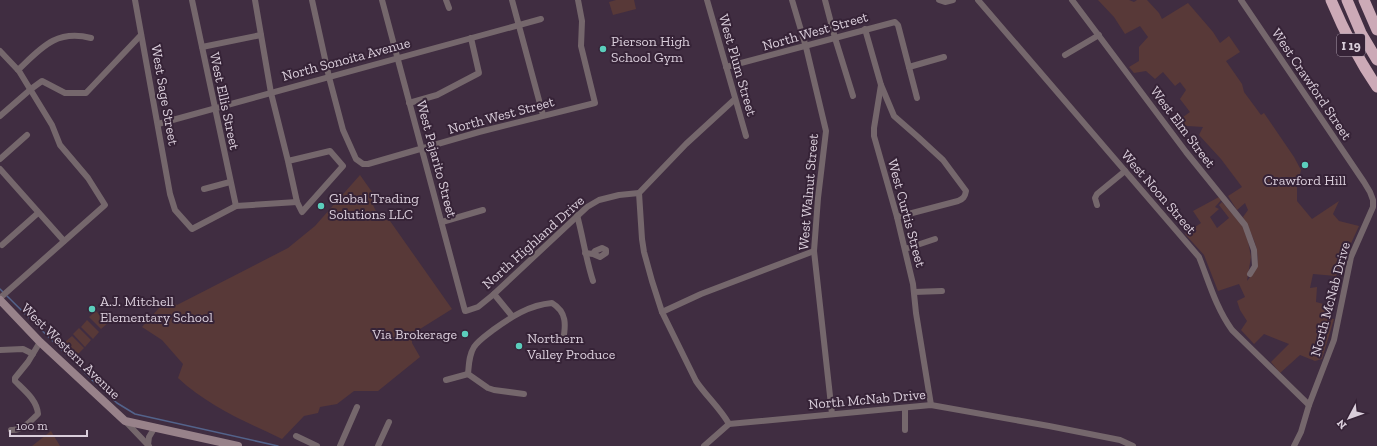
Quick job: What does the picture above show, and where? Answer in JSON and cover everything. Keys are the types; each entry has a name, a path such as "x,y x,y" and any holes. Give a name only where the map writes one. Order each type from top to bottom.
{"highway":[{"name":"I 19","path":"1331,0 1341,24 1361,63 1377,87"},
{"name":"I 19","path":"1347,0 1377,60"},
{"path":"1364,0 1377,30"}],"street":[{"name":"West Sage Street","path":"135,0 170,194 175,210 192,229 236,206"},
{"name":"West Ellis Street","path":"192,0 236,206"},
{"path":"255,0 271,93 297,202 302,212 343,166 330,150 288,161"},
{"path":"312,0 329,77"},
{"name":"West Pajarito Street","path":"382,0 465,310 468,312 478,307"},
{"path":"446,0 449,8"},
{"path":"512,0 543,116"},
{"name":"North West Street","path":"329,77 343,130 356,159 362,164 368,164 479,132 595,103 581,46 582,21 578,0"},
{"name":"West Plum Street","path":"707,0 746,136"},
{"name":"West Walnut Street","path":"792,0 806,47 827,136 818,198 814,251 832,414"},
{"path":"825,0 853,96"},
{"path":"940,0 945,2 953,0"},
{"name":"West Noon Street","path":"978,0 1199,257 1224,320 1232,330 1309,405"},
{"name":"West Elm Street","path":"1072,0 1186,152 1245,225 1254,250 1255,266 1250,274"},
{"name":"West Crawford Street","path":"1241,0 1364,182"},
{"name":"North Sonoita Avenue","path":"158,124 541,19"},
{"name":"North West Street","path":"726,68 895,22 898,25 909,67"},
{"name":"West Curtis Street","path":"865,30 881,85 874,136 905,249 914,292 916,314 931,405"},
{"path":"18,70 44,45 53,40 80,35 91,38"},
{"path":"0,116 42,81 65,93 86,93 142,35"},
{"path":"202,47 261,35"},
{"path":"1065,55 1099,35"},
{"path":"409,104 437,95 479,73 471,38"},
{"path":"0,51 18,70 31,89 52,125 60,145 88,178 105,205 0,299"},
{"path":"917,98 909,67 944,57"},
{"path":"881,85 894,116 942,160 966,191 966,195 963,199 958,201 897,217"},
{"path":"704,446 729,424 696,381 662,312 644,252 639,193 686,144 735,99"},
{"path":"0,159 27,135"},
{"path":"0,169 64,241"},
{"path":"1097,205 1095,198 1098,194 1125,170"},
{"path":"204,189 230,182"},
{"name":"North McNab Drive","path":"1294,446 1301,432 1309,405 1334,340 1351,257 1373,207 1372,196 1364,182"},
{"name":"North Highland Drive","path":"478,307 494,294 587,207 599,200 639,193"},
{"path":"236,206 297,202"},
{"path":"442,222 483,210"},
{"path":"2,245 38,213"},
{"path":"577,215 586,260 593,281"},
{"path":"905,249 935,239"},
{"path":"662,312 701,294 814,251"},
{"path":"585,253 593,254"},
{"path":"914,292 942,291"},
{"path":"494,294 512,316"},
{"name":"West Western Avenue","path":"0,299 40,342 125,421"},
{"path":"468,374 470,357 474,346 480,340 512,316 536,306 552,304 562,312 565,332 563,340"},
{"path":"10,430 22,428 38,414 37,407 30,396 15,381 15,378 28,362 40,342"},
{"path":"0,350 23,349 33,354"},
{"path":"446,380 468,374"},
{"path":"468,374 488,388 524,394"},
{"name":"North McNab Drive","path":"729,424 931,405 1120,440 1133,446"},
{"path":"340,446 358,407"},
{"path":"905,408 905,430"},
{"path":"125,421 238,446"},
{"path":"125,421 148,445"},
{"path":"378,446 388,422"},
{"path":"148,445 149,437 155,427"},
{"path":"296,436 317,446"}],"shaded area":[{"path":"616,0 634,0 636,9 613,15 609,2"},
{"path":"1098,0 1129,0 1134,2 1137,0 1147,0 1159,13 1162,19 1188,3 1213,32 1220,43 1229,36 1240,52 1226,61 1242,84 1244,92 1261,115 1264,113 1294,157 1301,170 1297,187 1297,201 1312,219 1339,201 1333,214 1339,221 1359,226 1336,276 1313,274 1310,288 1317,287 1316,302 1327,305 1324,318 1334,319 1322,359 1315,361 1300,355 1280,373 1271,362 1289,344 1264,334 1254,344 1241,330 1247,321 1240,310 1237,301 1245,297 1239,284 1218,291 1204,255 1185,234 1201,223 1193,211 1219,197 1222,199 1215,207 1219,209 1210,217 1217,228 1229,218 1219,205 1222,202 1243,226 1251,257 1247,281 1254,273 1257,261 1254,241 1243,217 1248,210 1245,203 1237,210 1228,196 1242,187 1221,159 1199,135 1203,127 1172,125 1190,112 1180,99 1186,90 1180,82 1175,86 1163,72 1155,79 1146,71 1134,73 1129,67 1139,61 1139,47 1148,37 1140,26 1125,34 1114,17"},
{"path":"360,175 372,192 372,200 377,212 382,219 390,221 452,309 412,334 412,343 420,357 378,391 354,391 337,404 320,407 318,413 304,416 282,439 228,413 190,388 178,378 183,364 162,340 142,327 168,298 177,305 288,248 315,226"},
{"path":"96,311 108,323 101,329 89,317"},
{"path":"87,320 99,332 93,339 81,327"},
{"path":"79,328 91,340 85,347 73,334"},
{"path":"72,336 84,348 77,355 65,342"},
{"path":"51,431 60,446 32,446"}],"waterway":[{"path":"0,289 4,293"},
{"path":"7,296 92,380 117,403 135,414 278,446"}],"place":[{"name":"Pierson High School Gym","path":"603,49"},
{"name":"Crawford Hill","path":"1305,165"},
{"name":"Global Trading Solutions LLC","path":"321,206"},
{"name":"A.J. Mitchell Elementary School","path":"92,309"},
{"name":"Via Brokerage","path":"465,334"},
{"name":"Northern Valley Produce","path":"519,346"}]}
